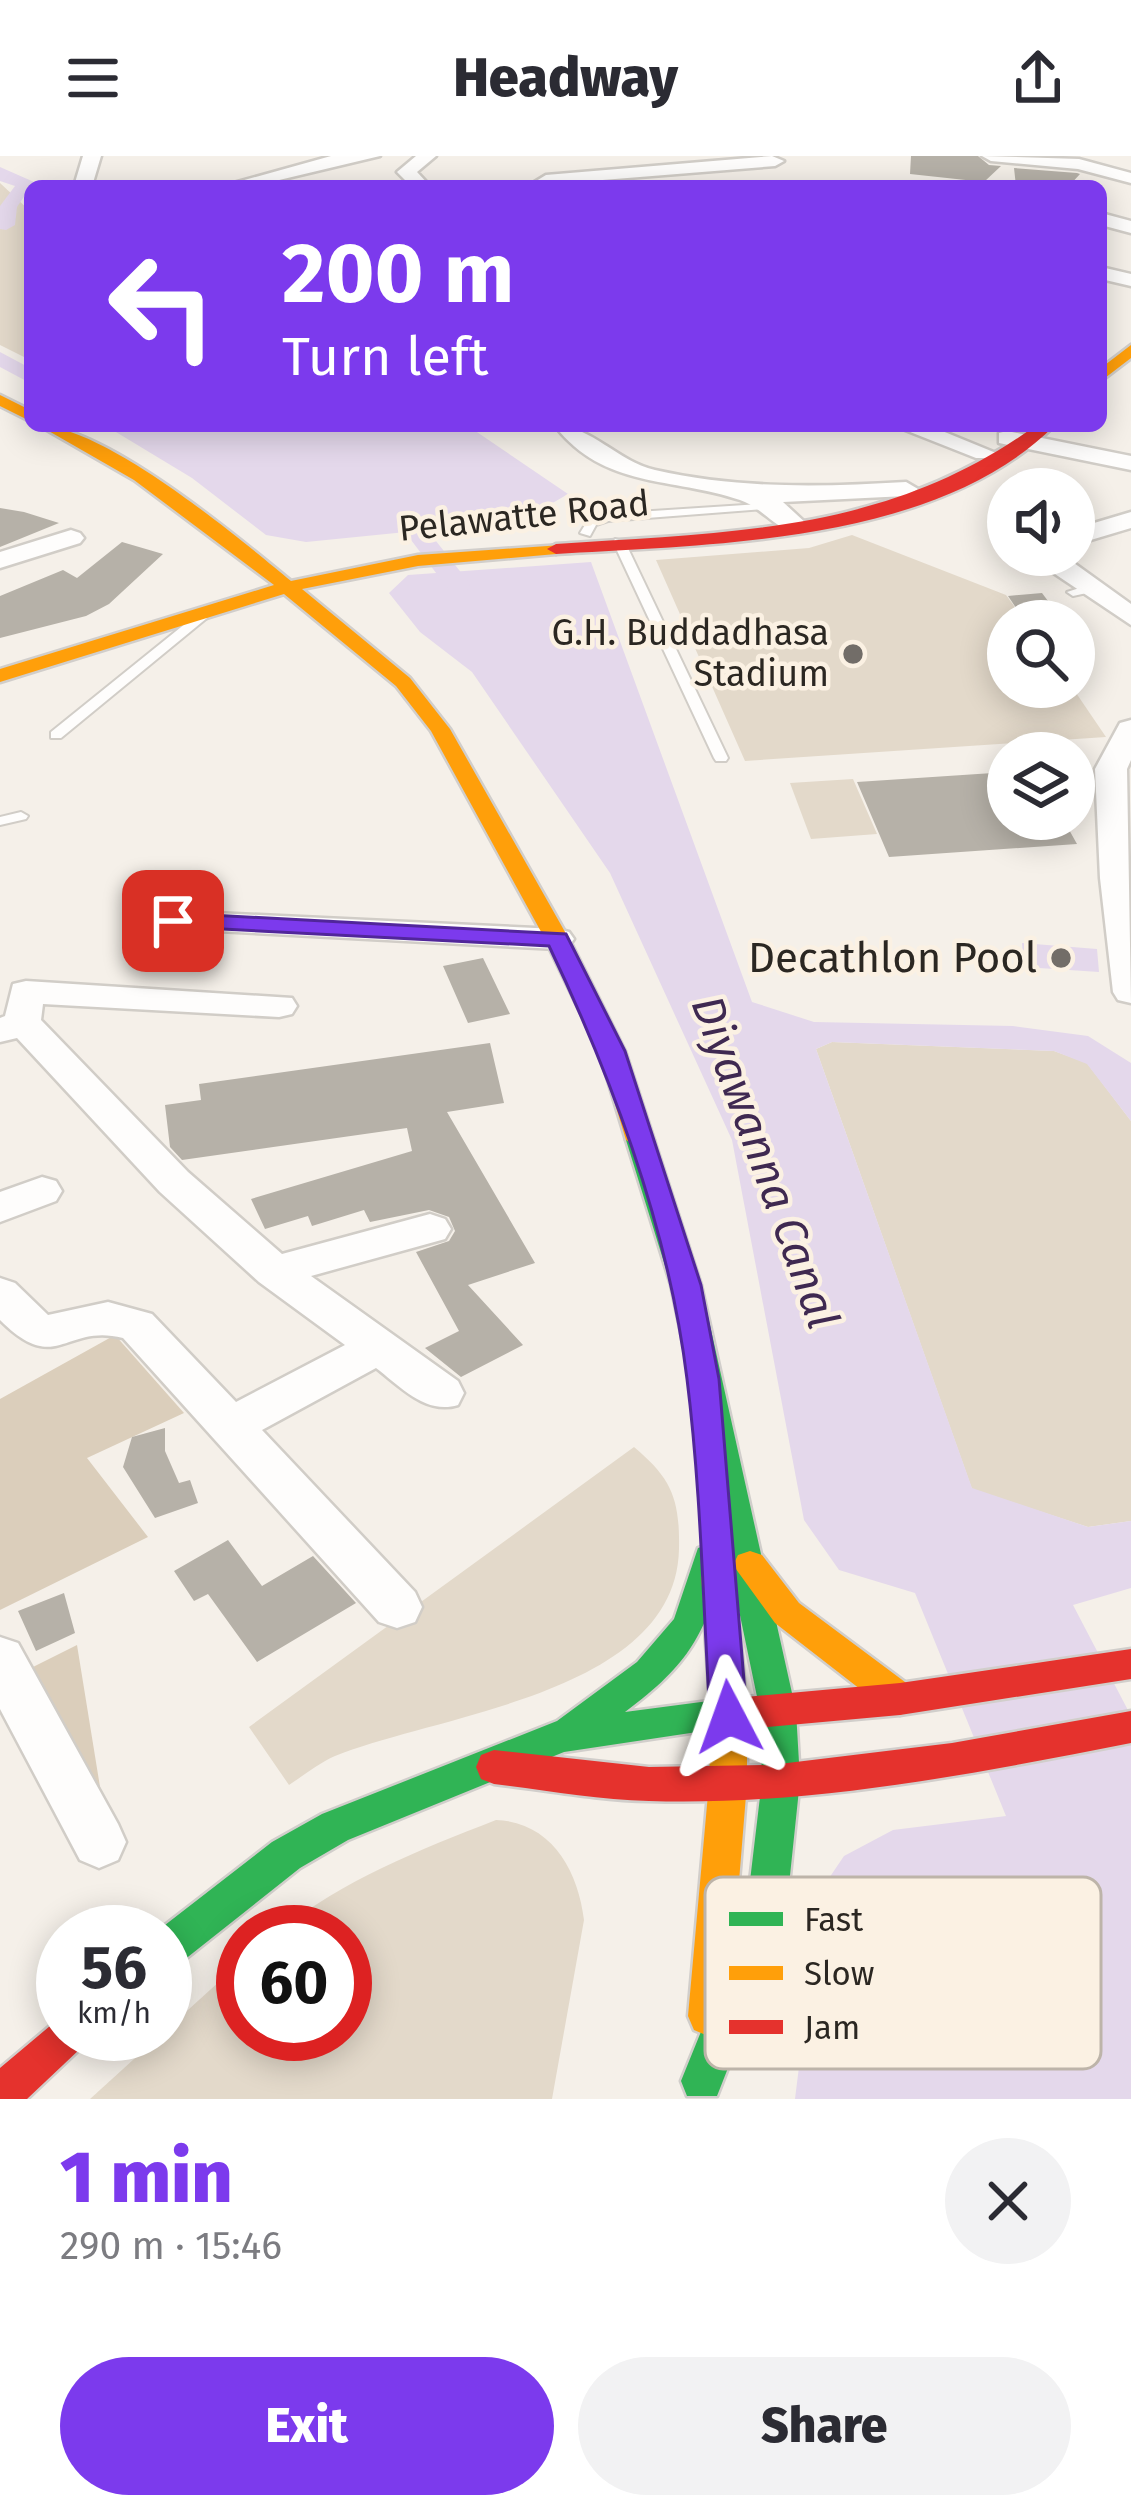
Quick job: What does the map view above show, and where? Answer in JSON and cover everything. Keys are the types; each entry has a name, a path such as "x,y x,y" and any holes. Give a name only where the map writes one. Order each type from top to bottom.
{"main road":[{"path":"1107,350 1131,329"},
{"path":"1107,371 1131,350"},
{"path":"59,432 140,476 228,538 403,682 440,728 557,939 612,1051 686,1285 703,1379 750,1565 778,1711 781,1780 770,1877"},
{"name":"Pelawatte Road","path":"0,661 173,606 380,561 770,514 841,519 963,482 1018,437"},
{"name":"Pelawatte Road","path":"474,548 619,542 906,489 1018,437"},
{"path":"228,538 293,556 380,561"},
{"path":"173,606 226,576 228,538"},
{"path":"344,630 346,589 380,561"},
{"name":"Pelawatte Road","path":"0,676 213,612 285,582"},
{"path":"213,612 277,615 344,630"},
{"path":"703,1379 729,1717 719,1877"},
{"path":"562,1736 650,1673 689,1626 716,1539"},
{"path":"750,1565 788,1613 900,1699"},
{"path":"192,1929 286,1855 335,1826 562,1736 647,1722 948,1693 1131,1664"},
{"path":"488,1766 646,1784 728,1784 881,1772 1131,1727"},
{"path":"843,1800 881,1772"},
{"path":"784,1877 805,1828"},
{"path":"700,2090 705,2035"},
{"path":"0,2096 38,2061"}],"street":[{"path":"233,180 371,156"},
{"path":"620,156 640,172"},
{"path":"414,180 406,172 419,157"},
{"path":"993,160 1079,164 1127,174"},
{"path":"546,180 775,161"},
{"path":"573,432 590,450 626,470 770,514 800,496 906,489"},
{"path":"968,432 1018,437 1131,463"},
{"path":"1095,531 1131,520"},
{"path":"0,560 71,538"},
{"path":"1068,576 1082,590 1131,617"},
{"path":"1131,729 1111,769 1131,992"},
{"path":"173,921 557,939"},
{"path":"279,1006 26,992 11,1027 274,1271 442,1393"},
{"path":"0,1208 42,1191"},
{"path":"274,1271 430,1229"},
{"path":"0,1294 40,1333 108,1318 137,1325 397,1607"},
{"path":"229,1426 377,1348"},
{"path":"0,1660 99,1843"}],"lane":[{"path":"619,542 721,758"},
{"path":"56,736 213,612"},
{"path":"0,821 22,816"}],"shaded area":[{"path":"0,183 24,205 24,357 0,345"},
{"name":"G.H. Buddadhasa Stadium","path":"852,535 1006,595 1010,600 987,600 987,708 1086,708 1106,737 1095,738 1095,732 987,732 987,745 745,761 656,560 809,548"},
{"path":"853,779 877,834 811,839 790,783"},
{"path":"832,1042 1054,1051 1087,1063 1131,1121 1131,1521 1088,1527 972,1489 816,1049"},
{"path":"115,1335 184,1413 87,1458 148,1537 0,1610 0,1399"},
{"path":"634,1447 671,1490 679,1531 668,1598 638,1637 596,1667 545,1691 335,1756 289,1785 249,1727"},
{"path":"77,1645 101,1793 33,1667"},
{"path":"496,1820 532,1829 568,1867 584,1920 552,2099 90,2099 132,2061 192,2061 192,2006 216,1985 216,2061 372,2061 372,1905 316,1905 410,1855"}],"water":[{"path":"116,432 477,432 568,494 544,508 416,531 306,542 266,535 192,478"},
{"path":"591,562 752,1002 814,1022 1013,1026 1088,1036 1131,1063 1131,1121 1087,1064 1054,1051 832,1042 816,1049 972,1488 1088,1527 1131,1521 1131,1588 1073,1605 1131,1716 1131,2099 795,2099 799,2069 1101,2069 1101,1877 830,1877 844,1856 893,1830 1006,1816 915,1593 839,1570 804,1520 732,1140 610,873 472,672 420,632 389,593 408,575"},
{"name":"Decathlon Pool","path":"1022,943 1097,949 1099,972 1024,967"}],"building":[{"path":"911,156 978,156 989,165 1001,166 986,180 910,174"},
{"path":"1014,168 1080,174 1074,180 1015,180"},
{"path":"0,508 24,512 59,523 0,547"},
{"path":"122,542 163,554 109,604 86,616 0,638 0,596 63,570 77,578"},
{"path":"1042,593 1047,600 1011,600 1008,596"},
{"path":"987,773 987,840 1075,840 1077,844 889,857 857,782"},
{"path":"483,958 510,1014 468,1023 443,966"},
{"path":"490,1043 504,1103 447,1112 535,1263 468,1285 523,1345 461,1377 425,1348 459,1331 416,1252 449,1241 455,1231 449,1217 429,1210 370,1222 364,1210 312,1226 308,1216 265,1229 251,1199 412,1151 407,1128 182,1160 170,1147 165,1105 201,1100 199,1084"},
{"path":"165,1428 165,1451 179,1483 190,1480 198,1503 155,1518 123,1467 132,1437"},
{"path":"228,1540 262,1586 313,1556 356,1603 257,1662 208,1594 194,1601 174,1571"},
{"path":"64,1593 75,1633 36,1651 18,1611"}],"waterway":[{"path":"0,172 8,180 24,182"},
{"path":"6,225 8,207 24,185"},
{"path":"0,358 24,373"},
{"name":"Diyawanna Canal","path":"416,531 458,585"}],"traffic: fast":[{"path":"640,1140 686,1285 778,1711 781,1780 770,1877"},
{"path":"572,1729 650,1673 689,1626 710,1558"},
{"path":"192,1929 286,1855 335,1827 562,1736 724,1715"},
{"path":"702,2081 707,2069"}],"traffic: slow":[{"path":"1107,371 1131,350"},
{"path":"0,400 24,413"},
{"path":"59,432 140,476 228,538 403,682 440,729 557,939 612,1051 640,1140"},
{"path":"0,676 185,616 325,578 418,561 556,549"},
{"path":"750,1565 787,1613 900,1699"},
{"path":"718,1573 729,1716 720,1877"}],"traffic: jam":[{"path":"556,549 777,530 889,508 986,468 1038,432"},
{"path":"724,1715 900,1699 1131,1664"},
{"path":"494,1767 649,1784 771,1782 952,1760 1131,1727"},
{"path":"0,2096 38,2061"}],"place":[{"name":"G.H. Buddadhasa Stadium","path":"853,654"},
{"name":"Decathlon Pool","path":"1061,958"}],"route":[{"path":"173,921 557,939 612,1051 686,1285 703,1379 729,1717"}]}
